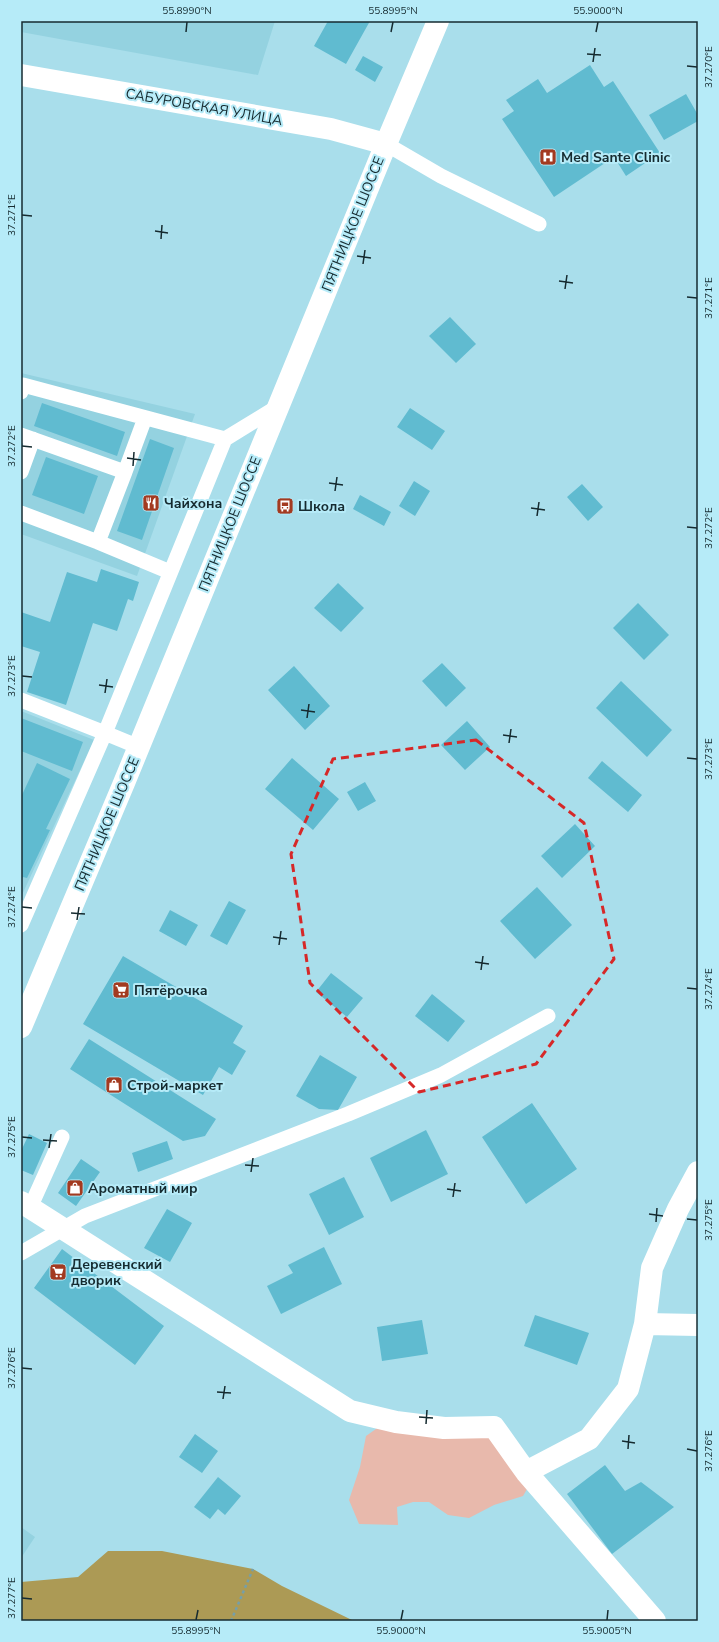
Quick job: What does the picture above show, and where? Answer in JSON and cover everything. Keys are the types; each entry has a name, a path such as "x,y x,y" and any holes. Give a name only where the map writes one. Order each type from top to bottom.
{"street":[{"name":"ПЯТНИЦКОЕ ШОССЕ","path":"21,1027 139,747 278,406 438,21"},
{"name":"САБУРОВСКАЯ УЛИЦА","path":"21,75 331,129 386,144"},
{"path":"526,1472 589,1439 628,1389 645,1324 652,1268 678,1209 698,1172"},
{"path":"25,1205 350,1411 396,1422 444,1428 494,1428 526,1472 655,1621"},
{"path":"645,1324 690,1325"}],"lane":[{"path":"386,144 441,176 539,224"},
{"path":"21,392 23,386 225,440"},
{"path":"21,925 104,733 225,440 278,406"},
{"path":"98,542 145,418"},
{"path":"21,472 27,437 125,472"},
{"path":"21,514 98,542 170,572"},
{"path":"21,700 139,747"},
{"path":"21,1253 85,1216 348,1114 440,1075 548,1016"},
{"path":"25,1205 62,1137"}],"path":[{"path":"231,1621 253,1569"}],"highlighted area":[{"path":"476,740 584,823 614,959 536,1064 419,1092 310,983 291,854 333,759"}],"shaded area":[{"path":"21,21 275,21 258,75 21,32"},
{"path":"21,373 195,414 137,576 21,534"},
{"path":"21,711 94,740 21,897"},
{"path":"383,1424 480,1432 503,1447 533,1479 523,1496 494,1505 469,1518 448,1515 429,1502 413,1502 397,1507 398,1525 359,1524 349,1500 360,1467 366,1436"},
{"path":"21,1527 35,1537 21,1558"},
{"path":"108,1551 162,1551 253,1569 282,1586 354,1621 21,1621 21,1582 78,1577"}],"building":[{"path":"328,21 370,21 346,64 314,46"},
{"path":"363,56 383,67 375,82 355,70"},
{"path":"590,65 604,87 613,81 660,153 626,176 614,157 554,197 502,119 514,111 506,100 538,79 547,93"},
{"path":"686,94 698,115 698,121 664,140 649,115"},
{"path":"450,317 476,344 456,363 429,336"},
{"path":"42,403 125,432 117,456 34,426"},
{"path":"410,408 445,431 432,450 397,427"},
{"path":"150,439 174,448 142,540 117,531"},
{"path":"46,457 98,476 84,514 32,495"},
{"path":"414,481 430,491 415,516 399,506"},
{"path":"582,484 603,507 588,521 567,497"},
{"path":"360,495 391,512 384,526 353,509"},
{"path":"101,569 139,582 133,601 128,599 117,631 93,623 66,705 27,692 40,652 21,646 21,612 50,622 67,572 97,582"},
{"path":"338,583 364,608 341,632 314,608"},
{"path":"638,603 669,635 644,660 613,628"},
{"path":"442,663 466,688 446,707 422,681"},
{"path":"294,666 330,706 305,730 268,690"},
{"path":"621,681 672,730 647,757 596,708"},
{"path":"21,718 83,742 72,771 21,751"},
{"path":"467,721 490,747 465,770 441,745"},
{"path":"292,758 339,799 313,830 265,789"},
{"path":"602,761 642,795 628,812 588,778"},
{"path":"37,763 70,779 46,829 50,830 27,878 23,877 21,881 21,797"},
{"path":"365,782 376,801 358,811 347,792"},
{"path":"575,824 595,846 562,878 541,856"},
{"path":"537,887 572,925 535,959 500,921"},
{"path":"229,901 246,910 227,945 210,936"},
{"path":"170,910 198,925 186,946 159,931"},
{"path":"123,956 243,1026 233,1043 246,1051 232,1075 219,1067 203,1095 83,1024"},
{"path":"331,973 363,998 347,1017 316,992"},
{"path":"432,994 465,1021 448,1042 415,1016"},
{"path":"89,1039 216,1119 205,1136 183,1141 70,1069"},
{"path":"320,1055 357,1077 338,1110 319,1109 296,1096"},
{"path":"532,1103 577,1169 526,1204 482,1137"},
{"path":"426,1130 448,1174 391,1202 370,1158"},
{"path":"29,1134 47,1143 33,1175 21,1170 21,1151"},
{"path":"167,1141 173,1159 138,1172 132,1153"},
{"path":"81,1159 100,1172 76,1206 58,1193"},
{"path":"344,1177 364,1217 329,1235 309,1194"},
{"path":"167,1209 192,1223 170,1262 144,1248"},
{"path":"324,1247 342,1284 281,1314 267,1286 293,1273 288,1265"},
{"path":"62,1249 164,1326 135,1365 34,1288"},
{"path":"535,1315 589,1333 577,1365 524,1346"},
{"path":"422,1320 428,1354 382,1361 377,1327"},
{"path":"195,1434 218,1451 202,1473 179,1457"},
{"path":"605,1465 625,1491 641,1482 674,1507 612,1554 567,1494"},
{"path":"218,1477 241,1496 225,1515 218,1509 210,1519 194,1507"}],"place":[{"name":"Med Sante Clinic","path":"548,157"},
{"name":"Чайхона","path":"151,503"},
{"name":"Школа","path":"285,506"},
{"name":"Пятёрочка","path":"121,990"},
{"name":"Строй-маркет","path":"114,1085"},
{"name":"Ароматный мир","path":"75,1188"},
{"name":"Деревенский дворик","path":"58,1272"}]}
